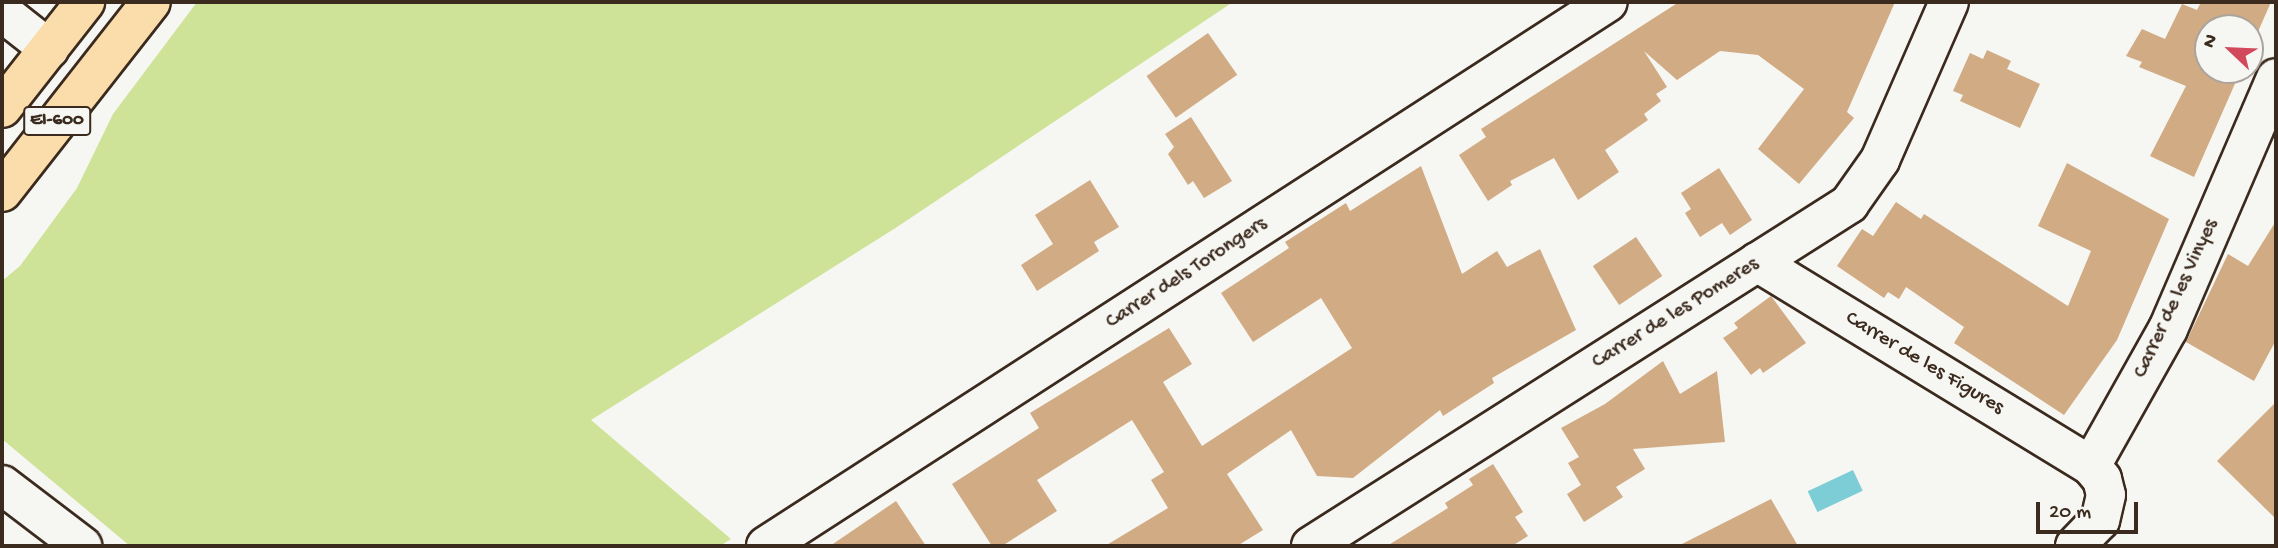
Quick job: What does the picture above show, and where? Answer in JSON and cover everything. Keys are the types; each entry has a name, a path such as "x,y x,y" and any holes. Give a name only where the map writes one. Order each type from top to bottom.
{"main road":[{"name":"EI-600","path":"2,108 85,2"},
{"name":"EI-600","path":"2,192 151,2"}],"street":[{"name":"Carrer dels Torongers","path":"766,546 1608,2"},
{"name":"Carrer de les Pomeres","path":"1311,546 1849,204 1869,180 1950,2"},
{"path":"2,12 49,49"},
{"name":"Carrer de les Vinyes","path":"2091,466 2168,329 2276,78"},
{"name":"Carrer de les Figures","path":"1757,262 2091,466"},
{"path":"2075,546 2100,520 2106,495 2102,479 2091,466"},
{"path":"2,485 82,546"}],"green space":[{"path":"197,2 1233,2 897,227 591,420 731,539 720,546 130,546 2,439 2,281 20,266 77,188 113,114"}],"water":[{"path":"1853,470 1863,491 1817,512 1808,491"}],"building":[{"path":"1679,2 1895,2 1847,112 1854,118 1799,184 1758,149 1804,89 1758,55 1720,51 1677,80 1644,51 1667,87 1656,94 1661,101 1644,114 1648,120 1605,150 1619,172 1578,200 1554,158 1510,181 1512,185 1488,201 1459,155 1486,137 1481,129"},
{"path":"2201,2 2271,2 2264,18 2264,14 2194,14 2194,84 2235,84 2194,177 2150,156 2186,86 2139,67 2142,62 2126,56 2142,29 2165,39 2182,4 2197,10"},
{"path":"1208,33 1237,75 1176,118 1147,76"},
{"path":"1987,50 2011,61 2007,69 2040,84 2020,128 1960,101 1963,95 1953,91 1970,53 1983,59"},
{"path":"1191,117 1232,181 1204,198 1193,181 1188,185 1168,154 1174,147 1165,134"},
{"path":"2067,163 2169,219 2117,340 2064,415 1954,343 1964,327 1906,287 1899,299 1888,292 1884,298 1837,266 1862,229 1873,236 1896,202 1921,219 1924,214 2068,306 2091,251 2038,226"},
{"path":"1421,166 1462,274 1497,251 1507,267 1540,249 1576,330 1492,378 1494,383 1443,416 1440,410 1353,478 1317,476 1291,430 1227,474 1263,530 1237,546 1105,546 1168,508 1151,480 1164,472 1132,420 1037,480 1057,511 1002,546 992,546 952,484 1039,428 1030,413 1169,328 1192,364 1163,382 1202,446 1352,348 1321,298 1253,342 1221,293 1289,248 1285,242 1346,203 1350,211"},
{"path":"1719,168 1752,220 1730,235 1722,223 1700,237 1685,213 1691,209 1681,193"},
{"path":"1090,180 1119,227 1094,242 1099,251 1037,291 1021,265 1053,244 1035,215"},
{"path":"2276,221 2276,340 2254,381 2186,342 2228,254 2248,266"},
{"path":"1636,237 1662,276 1619,305 1593,266"},
{"path":"1771,296 1806,343 1763,373 1760,368 1751,375 1723,338 1738,328 1734,323"},
{"path":"1663,361 1680,394 1717,371 1725,442 1633,449 1645,469 1616,487 1623,497 1584,522 1567,494 1581,485 1568,463 1579,457 1561,428 1605,404"},
{"path":"2276,402 2276,519 2217,461"},
{"path":"1493,464 1523,512 1515,517 1528,536 1512,546 1387,546 1448,508 1445,503 1473,485 1469,479"},
{"path":"1771,499 1798,546 1678,546"},
{"path":"896,501 926,546 830,546"}]}
